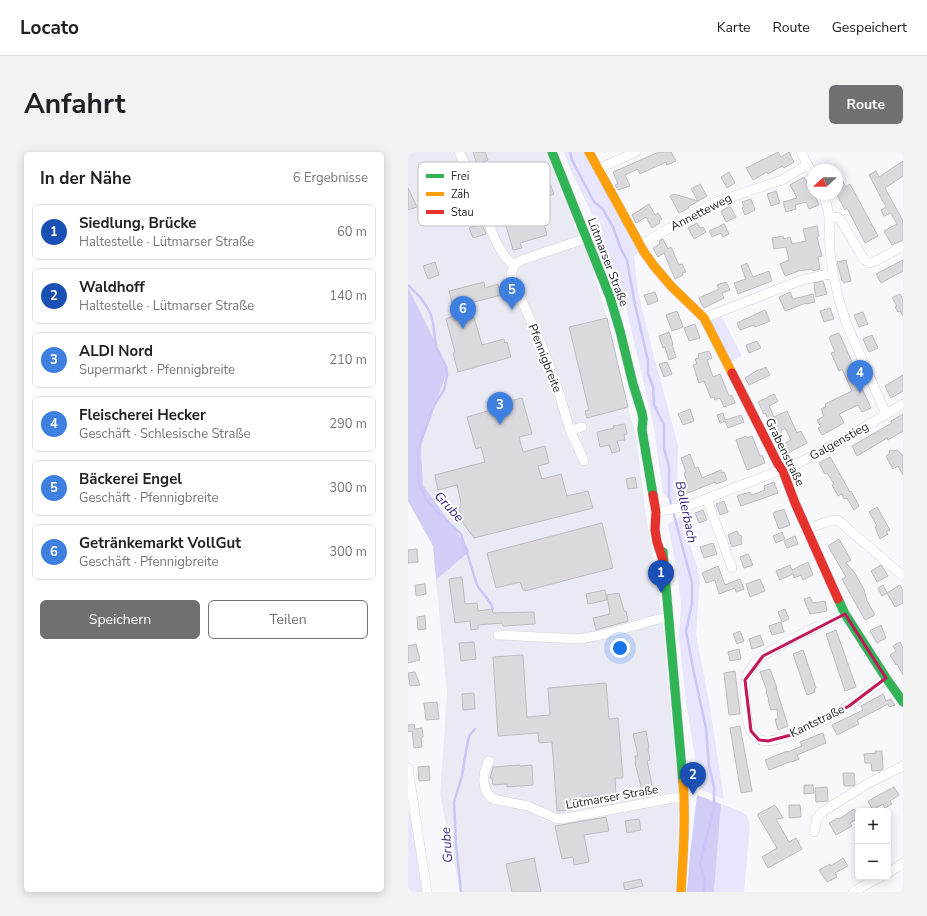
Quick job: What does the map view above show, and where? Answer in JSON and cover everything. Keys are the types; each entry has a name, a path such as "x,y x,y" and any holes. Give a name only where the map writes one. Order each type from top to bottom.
{"main road":[{"name":"Lütmarser Straße","path":"552,152 612,304 633,384 636,420 642,430 660,511 664,541 663,560 684,798 681,892"},
{"name":"Grabenstraße","path":"589,152 640,245 654,266 671,286 704,318 783,472 806,529 844,614 903,702"}],"street":[{"path":"459,152 464,162"},
{"path":"598,169 636,152"},
{"path":"801,152 807,165"},
{"name":"Annetteweg","path":"640,245 716,202 782,180 807,165"},
{"path":"824,200 829,217 830,252 833,273 839,300 847,325 886,414"},
{"path":"829,217 836,216 840,219 863,258 869,262 876,262 903,246"},
{"path":"490,226 500,250 508,261 514,265 522,260 586,238"},
{"name":"Pfennigbreite","path":"514,265 511,274 513,281 550,367 570,430 584,460"},
{"path":"704,318 802,280 833,273"},
{"name":"Galgenstieg","path":"660,511 688,506 775,472 783,472 841,441 903,404"},
{"path":"570,430 582,427"},
{"path":"707,499 732,568"},
{"path":"806,529 832,520 839,522 903,576"},
{"name":"Kantstraße","path":"844,614 782,645 763,656 755,663 748,672 745,680 745,697 751,731 759,740 768,741 795,734 815,725 849,706 886,678"},
{"path":"498,635 580,639 605,634 662,618 668,618"},
{"name":"Lütmarser Straße","path":"489,761 485,768 483,782 489,795 493,798 528,806 555,818 561,819 673,798 684,798"},
{"path":"814,832 817,818 822,812 867,784 903,766"},
{"path":"408,768 427,892"},
{"path":"891,871 903,864"},
{"path":"853,892 875,880"}],"highlighted area":[{"path":"845,614 886,678 849,706 795,734 768,741 759,740 751,731 745,680 763,656"}],"shaded area":[{"path":"408,152 546,152 550,162 418,162 418,226 550,226 550,162 573,222 591,262 607,318 636,435 646,515 662,614 679,798 676,892 460,892 440,795 447,693 436,580 470,551 423,485 421,446 448,368 408,287"},
{"path":"564,152 587,152 638,252 634,256 638,292 678,445 677,491 679,502 670,500 663,493 653,423 625,303 614,268 594,218 571,171"},
{"path":"408,287 448,368 421,446 423,485 470,551 436,580 433,546 408,501"},
{"path":"721,315 742,356 730,362 708,321"},
{"path":"682,515 700,579 696,635 709,701 724,799 700,789 686,702 679,636 681,604 668,524"},
{"path":"697,795 721,804 714,892 687,892"},
{"path":"721,804 747,815 750,826 744,892 714,892"},
{"path":"408,809 422,861 425,892 408,892"}],"building":[{"path":"473,152 485,152 488,160 476,162"},
{"path":"659,152 671,152 676,161 667,165 666,162 640,174 638,169 625,175 630,186 618,190 615,185 618,184 613,172"},
{"path":"778,152 781,157 789,152 794,162 784,168 782,166 768,174 767,172 753,180 746,168"},
{"path":"903,161 903,176 885,188 903,221 903,240 892,245 884,231 897,224 891,213 884,216 881,210 886,207 869,175 876,171 879,177"},
{"path":"729,172 735,183 727,188 721,177"},
{"path":"804,177 807,182 807,200 817,200 819,205 809,209 806,202 795,205 796,209 786,212 783,202 797,198 790,185"},
{"path":"843,182 846,187 850,184 878,236 865,243 847,208 845,210 840,200 843,200"},
{"path":"550,184 554,194 550,196"},
{"path":"700,184 707,196 679,213 670,196 674,194 698,201 691,189"},
{"path":"408,188 417,207 408,210"},
{"path":"776,191 780,203 771,206 767,194"},
{"path":"751,199 755,210 745,215 742,208 744,207 742,202"},
{"path":"649,204 655,215 658,213 662,219 659,221 660,223 652,228 646,217 636,223 632,215"},
{"path":"730,206 736,217 726,222 721,211"},
{"path":"697,223 700,228 703,227 706,232 694,239 688,228"},
{"path":"724,224 729,234 723,237 721,233 712,237 709,231"},
{"path":"483,226 486,234 473,238 469,228"},
{"path":"506,226 544,226 547,235 520,243 522,248 513,250"},
{"path":"817,226 819,236 817,237 822,256 818,257 820,269 813,271 812,269 798,271 785,276 780,264 789,260 786,247 774,249 772,238 783,236 784,239 790,237 792,244 806,241 803,229"},
{"path":"663,239 668,249 671,247 679,265 682,264 686,272 682,273 683,275 675,279 664,253 658,257 653,248 660,244 659,241"},
{"path":"846,260 851,281 844,283 842,281 837,262"},
{"path":"903,260 903,271 881,283 876,274"},
{"path":"435,262 439,275 428,279 423,266"},
{"path":"747,263 753,277 769,271 772,281 738,294 734,283 746,279 741,266"},
{"path":"823,281 827,294 816,297 814,283"},
{"path":"484,282 485,288 498,284 501,295 467,304 471,318 474,317 482,345 504,339 505,343 507,342 511,357 458,372 453,353 455,352 446,319 455,315 449,291"},
{"path":"726,282 730,290 722,293 724,298 704,308 699,298 719,289 717,285"},
{"path":"655,292 658,301 648,305 644,295"},
{"path":"790,292 793,299 813,294 815,302 806,303 785,311 779,297"},
{"path":"900,294 903,300 903,316 900,311 898,312 895,307 897,306 892,298"},
{"path":"830,308 834,319 824,322 820,311"},
{"path":"765,310 770,321 755,327 754,325 740,330 737,323"},
{"path":"677,311 683,327 672,331 666,315"},
{"path":"863,312 868,324 859,327 854,315"},
{"path":"607,318 628,407 587,418 585,411 589,410 569,327"},
{"path":"695,324 700,338 689,341 684,328"},
{"path":"669,332 676,357 669,360 665,347 663,348 659,336"},
{"path":"839,333 853,364 853,369 871,408 862,412 858,405 839,414 844,423 822,435 818,428 821,427 817,420 824,416 821,409 826,407 825,404 852,391 842,369 839,371 831,353 835,352 829,337"},
{"path":"872,335 878,348 869,352 863,339"},
{"path":"757,341 761,348 749,353 746,345"},
{"path":"709,351 712,358 707,360 713,377 720,374 729,396 732,395 735,403 724,407 720,398 715,400 714,397 711,398 704,381 699,383 693,365 697,364 695,359 699,358 698,354"},
{"path":"667,362 672,374 664,377 659,364"},
{"path":"766,367 770,375 749,385 745,378"},
{"path":"903,375 903,391 891,398 885,386"},
{"path":"774,394 778,401 769,406 774,417 787,411 797,433 801,431 807,443 784,455 780,446 791,440 785,428 781,430 782,432 777,434 776,432 774,433 770,426 772,425 758,402"},
{"path":"522,398 532,434 519,437 523,452 545,446 549,463 538,466 542,479 561,474 567,496 588,491 593,508 474,538 463,523 459,507 461,503 457,485 438,490 435,475 485,462 481,447 476,449 467,417 498,408 497,404"},
{"path":"690,409 694,421 683,425 678,414"},
{"path":"723,413 725,420 741,415 744,422 728,428 725,421 720,423 717,415"},
{"path":"903,414 903,431 888,440 887,438 857,456 852,446 892,423 891,421"},
{"path":"625,424 627,434 624,435 625,440 617,441 620,451 612,453 609,445 600,447 597,432 614,428 613,426"},
{"path":"747,436 747,438 752,436 760,456 762,455 765,463 747,470 736,440"},
{"path":"890,450 897,450 903,456 903,475 898,466 893,469 886,456 889,454"},
{"path":"690,454 695,468 698,467 702,478 721,470 722,473 724,472 727,480 716,484 715,482 683,495 681,488 688,485 684,473 686,472 681,458"},
{"path":"830,457 859,506 854,510 847,498 844,499 842,494 838,496 832,485 834,484 827,473 825,474 819,463"},
{"path":"635,477 637,488 628,489 626,479"},
{"path":"774,482 778,493 741,506 737,496 750,492 752,495 765,490 764,486"},
{"path":"724,501 728,512 720,515 716,504"},
{"path":"877,507 890,530 886,532 888,534 880,539 875,527 877,526 869,512"},
{"path":"784,509 790,525 779,529 773,513"},
{"path":"703,510 707,520 699,523 695,513"},
{"path":"602,523 613,568 525,591 523,590 520,582 496,588 487,553"},
{"path":"737,531 739,535 742,536 742,544 732,547 728,535"},
{"path":"782,532 785,539 776,543 773,536"},
{"path":"795,536 798,544 787,548 784,541"},
{"path":"839,539 851,560 846,563 854,572 865,591 866,599 875,615 865,620 842,579 846,577 828,546"},
{"path":"713,543 717,554 704,558 700,547"},
{"path":"417,549 418,562 408,563 408,550"},
{"path":"748,554 753,565 744,568 740,557"},
{"path":"808,562 813,575 803,580 801,575 794,578 793,574 780,580 776,571 790,565 792,570"},
{"path":"881,565 888,576 877,582 871,571"},
{"path":"718,566 725,585 740,579 744,589 736,592 735,588 719,594 715,580 706,583 702,573"},
{"path":"462,577 465,604 477,603 478,611 492,609 493,613 534,612 535,624 503,626 502,623 478,625 478,629 471,630 470,621 455,623 449,579"},
{"path":"760,579 765,591 750,597 746,584"},
{"path":"425,584 426,594 416,596 415,585"},
{"path":"883,585 887,593 882,596 878,588"},
{"path":"900,585 903,591 903,603 895,607 887,593"},
{"path":"605,590 607,600 588,604 586,594"},
{"path":"619,593 628,621 596,630 593,618 610,614 607,595"},
{"path":"810,597 813,603 825,601 827,611 810,614 804,599"},
{"path":"785,609 789,619 782,622 778,612"},
{"path":"425,616 426,629 418,630 417,617"},
{"path":"781,622 784,632 772,635 769,626"},
{"path":"881,625 886,638 877,643 870,631"},
{"path":"836,630 856,687 845,691 826,634"},
{"path":"740,631 744,641 737,644 733,634"},
{"path":"760,635 764,645 752,649 749,639"},
{"path":"474,642 476,659 461,661 459,643"},
{"path":"900,642 903,648 903,675 890,655 896,651 893,646"},
{"path":"416,644 420,660 408,663 408,646"},
{"path":"739,649 741,659 730,661 728,652"},
{"path":"803,650 816,688 814,689 815,692 807,695 793,654"},
{"path":"523,655 527,717 550,715 548,688 606,683 609,719 618,718 623,778 615,778 616,794 571,798 572,810 557,811 552,742 539,743 538,733 498,736 493,657"},
{"path":"770,669 788,726 778,730 775,719 778,719 777,709 771,710 767,691 760,672"},
{"path":"735,671 740,714 729,715 724,673"},
{"path":"415,672 420,685 410,686 408,673"},
{"path":"474,693 475,709 463,710 462,694"},
{"path":"883,694 886,701 891,699 895,705 889,707 888,704 857,720 859,724 837,735 832,725 863,710 861,706"},
{"path":"437,702 439,719 426,720 424,703"},
{"path":"414,724 415,729 422,728 422,747 414,748 412,731 408,732 408,725"},
{"path":"740,726 752,791 741,793 730,728"},
{"path":"646,731 650,760 647,761 653,789 642,791 635,763 635,756 638,756 633,734"},
{"path":"823,733 826,743 797,755 799,759 769,770 765,760 802,746 800,742"},
{"path":"875,751 882,751 882,770 872,771 871,763 865,763 864,754 876,753"},
{"path":"532,765 533,785 507,787 507,784 493,785 492,778 490,778 493,767"},
{"path":"429,766 430,780 419,781 418,767"},
{"path":"843,773 854,773 855,785 844,786"},
{"path":"804,785 813,785 814,793 804,794"},
{"path":"827,787 828,801 816,802 815,788"},
{"path":"894,787 899,795 890,801 892,804 885,808 883,804 876,808 872,808 868,801"},
{"path":"775,805 783,818 776,819 789,842 796,838 802,849 768,868 762,857 777,848 758,814"},
{"path":"789,805 800,805 801,817 789,818"},
{"path":"854,809 855,810 855,820 850,823 852,826 836,835 829,823 838,818 839,819"},
{"path":"606,817 609,831 584,835 589,862 574,865 573,857 562,859 555,826"},
{"path":"639,819 641,830 627,833 625,821"},
{"path":"534,858 541,892 512,892 506,864"},
{"path":"843,858 848,866 835,873 837,877 827,882 819,870 830,864 831,866"},
{"path":"641,879 643,886 625,890 623,883"}],"waterway":[{"name":"Bollerbach","path":"570,152 572,160 594,202 602,208 613,227 621,249 627,260 634,300 648,361 648,374 653,386 654,405 664,425 664,449 669,466 669,496 692,583 692,603 686,631 706,728 709,766 714,787 714,808 700,863 705,884 704,892"},
{"name":"Grube","path":"408,285 420,297 431,315 436,347 446,367 447,375 444,390 433,407 418,450 419,483 425,498 438,513 461,534 477,585 490,602 493,609"},
{"name":"Grube","path":"461,892 456,844 454,802 462,776 469,736 475,729"}],"traffic: fast":[{"path":"552,152 610,297 642,413 642,430 653,495"},
{"path":"663,552 683,782"},
{"path":"838,599 845,614 903,702"}],"traffic: slow":[{"path":"589,152 644,252 671,286 704,318 732,373"},
{"path":"681,892 684,823 683,782"}],"traffic: jam":[{"path":"732,373 778,464 783,471 795,503 838,599"},
{"path":"653,495 656,512 655,530 663,560"}],"place":[{"name":"Bäckerei Engel","path":"512,310"},
{"name":"Getränkemarkt VollGut","path":"463,329"},
{"name":"Fleischerei Hecker","path":"860,393"},
{"name":"ALDI Nord","path":"500,425"},
{"name":"Siedlung, Brücke","path":"661,593"},
{"name":"Waldhoff","path":"693,795"}]}
